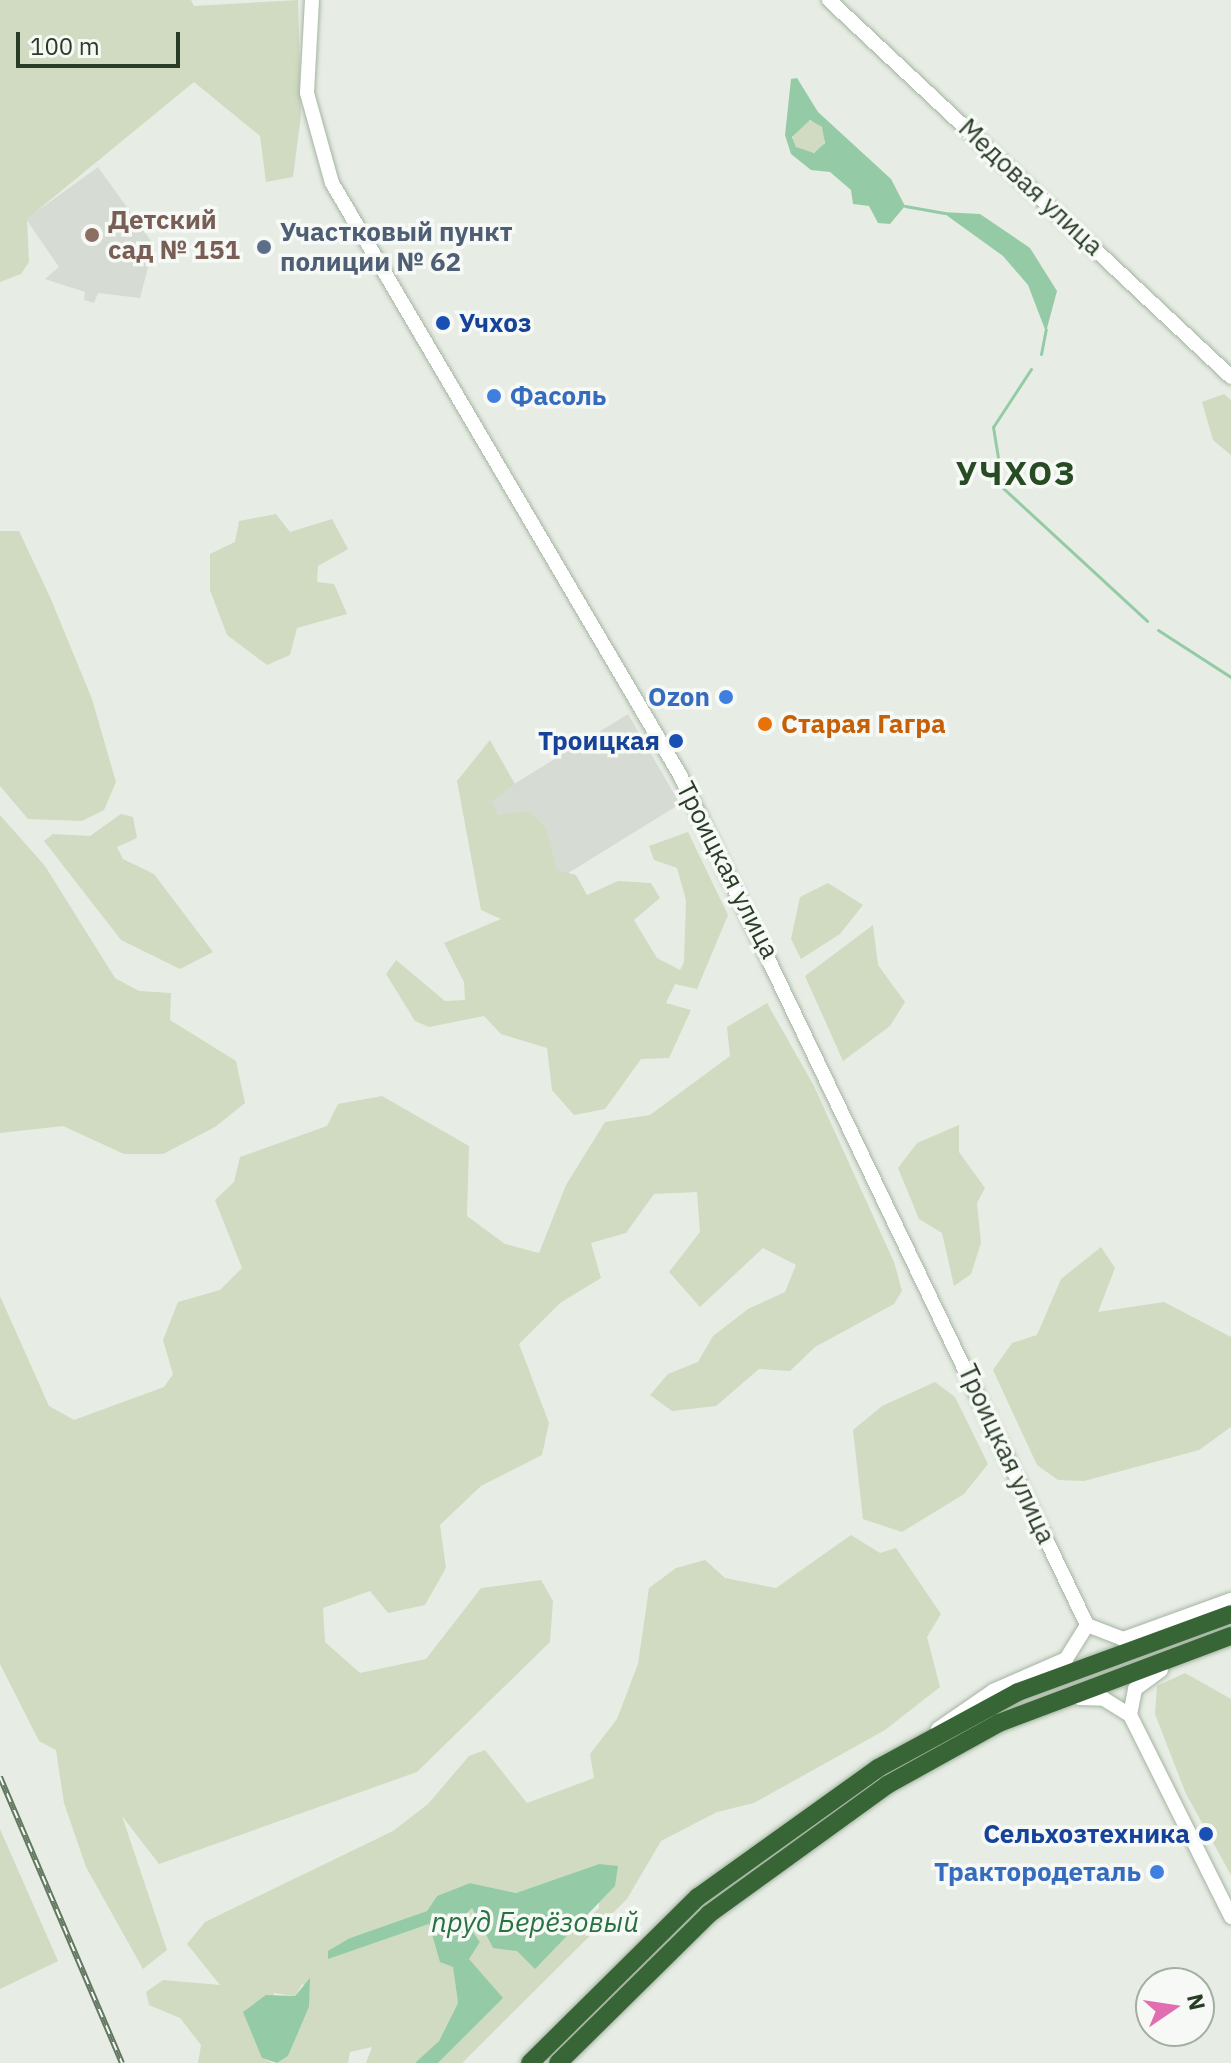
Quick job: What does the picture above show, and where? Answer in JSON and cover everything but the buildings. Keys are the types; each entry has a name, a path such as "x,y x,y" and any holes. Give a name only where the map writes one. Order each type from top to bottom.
{"highway":[{"path":"530,2063 698,1897 922,1742 1018,1692 1231,1614"},
{"path":"558,2063 740,1888 963,1740 1231,1636"}],"street":[{"name":"Троицкая улица","path":"312,0 307,93 332,183 680,775 1087,1625"},
{"name":"Медовая улица","path":"829,0 1231,377"},
{"path":"922,1742 993,1691 1066,1659 1087,1625 1123,1639 1231,1600"},
{"path":"1130,1715 1135,1689 1151,1673 1231,1645"},
{"path":"963,1740 1082,1697 1104,1699 1130,1715 1231,1917"}],"shaded area":[{"path":"0,0 191,0 194,6 298,0 301,115 293,177 266,182 260,136 194,82 27,219 29,262 21,274 0,282"},
{"path":"809,121 820,126 825,137 820,148 809,153 798,148 793,137 798,126"},
{"name":"Детский сад № 151","path":"98,167 154,245 140,298 98,293 94,303 84,300 85,292 45,279 59,267 26,219"},
{"path":"1224,394 1231,400 1231,455 1213,440 1202,402"},
{"path":"276,514 290,532 332,519 348,549 318,566 317,582 334,584 347,614 297,628 290,655 267,665 227,635 210,590 210,554 235,542 239,521"},
{"path":"0,531 19,531 50,597 92,699 116,782 104,810 82,821 28,819 0,786"},
{"path":"628,714 680,804 544,888 483,803"},
{"path":"490,740 515,784 492,801 498,815 528,811 545,826 557,870 576,875 587,895 618,881 651,883 660,898 634,920 657,958 680,970 684,962 686,900 677,868 654,860 649,846 688,832 728,915 697,989 675,984 666,1003 691,1010 669,1058 641,1059 605,1109 574,1115 552,1090 547,1048 501,1034 484,1016 429,1027 415,1021 386,974 396,960 445,1001 465,1000 464,982 444,943 501,919 481,910 457,781"},
{"path":"121,814 133,817 137,838 117,847 123,859 154,874 213,952 180,969 121,940 44,841 53,834 90,836"},
{"path":"0,815 45,866 115,978 139,991 171,993 170,1020 236,1061 245,1103 215,1127 163,1154 124,1154 63,1126 0,1133"},
{"path":"828,883 863,905 840,934 801,959 791,939 800,897"},
{"path":"873,925 878,965 905,1002 890,1026 843,1061 805,976"},
{"path":"767,1003 814,1086 894,1262 902,1291 894,1304 815,1347 790,1371 759,1369 716,1406 672,1411 650,1395 668,1374 698,1362 713,1336 748,1309 785,1292 796,1265 763,1248 700,1307 669,1272 700,1232 697,1192 654,1194 626,1233 591,1243 601,1278 560,1303 519,1344 549,1423 542,1455 481,1486 440,1525 446,1568 425,1605 388,1613 370,1591 323,1608 325,1642 360,1673 426,1659 481,1588 541,1580 553,1601 550,1642 417,1772 159,1864 122,1816 167,1950 143,1969 86,1867 64,1803 56,1750 39,1741 0,1664 0,1296 49,1406 74,1420 164,1387 173,1374 163,1340 178,1302 220,1290 242,1268 215,1200 234,1182 240,1157 327,1126 338,1104 382,1096 469,1146 467,1216 505,1244 539,1253 566,1185 605,1122 650,1115 730,1056 727,1027"},
{"path":"959,1125 959,1152 985,1188 977,1203 981,1243 971,1274 954,1286 942,1233 919,1219 898,1168 917,1143"},
{"path":"1101,1247 1115,1268 1098,1312 1164,1302 1231,1337 1231,1427 1199,1450 1084,1481 1058,1480 1037,1465 993,1370 1012,1343 1037,1335 1061,1279"},
{"path":"935,1382 955,1397 988,1464 964,1494 902,1532 863,1519 853,1430 882,1406"},
{"path":"851,1535 880,1553 896,1548 941,1614 927,1637 940,1687 885,1730 754,1803 717,1812 661,1841 627,1899 462,2063 438,2063 502,1998 468,1958 480,1942 463,1917 472,1908 493,1948 573,1932 599,1908 599,1864 516,1893 470,1883 437,1896 427,1911 350,1938 329,1958 429,1924 453,1966 458,2003 439,2041 415,2063 366,2063 372,2047 350,2052 348,2063 277,2063 288,2056 309,2007 303,1983 295,1996 274,1993 262,2058 273,2063 198,2063 201,2045 180,2018 149,2005 146,1992 163,1980 220,1985 187,1944 205,1922 393,1831 428,1804 469,1756 485,1750 527,1803 594,1778 590,1754 617,1719 638,1664 649,1588 676,1568 705,1560 725,1578 776,1588"},
{"path":"1185,1673 1231,1699 1231,1875 1186,1794 1155,1714 1157,1686"},
{"path":"0,1829 58,1961 0,1989"}],"water":[{"path":"797,78 818,112 891,179 905,206 890,224 878,223 869,206 853,204 851,190 830,172 811,170 791,154 785,135 791,79","holes":["810,120 822,127 825,143 814,153 796,147 792,137"]},
{"path":"942,212 980,214 1030,248 1057,291 1046,332 1028,285 1003,256"},
{"name":"пруд Берёзовый","path":"599,1864 618,1866 615,1886 535,1969 517,1951 493,1948 472,1908 463,1917 480,1942 469,1959 503,1998 438,2063 415,2063 439,2041 458,2003 453,1967 440,1962 429,1924 328,1959 328,1951 350,1938 427,1911 437,1896 470,1883 516,1893"},
{"path":"310,1978 309,2007 288,2056 277,2063 262,2058 243,2012 266,1995 295,1996"}],"waterway":[{"path":"905,206 944,213"},
{"path":"1041,354 1046,329"},
{"path":"1031,369 993,427 1003,488 1147,621"},
{"path":"1158,630 1231,677"}],"railway":[{"path":"0,1777 122,2063"}],"place":[{"name":"Детский сад № 151","path":"92,235"},
{"name":"Участковый пункт полиции № 62","path":"264,247"},
{"name":"Учхоз","path":"443,323"},
{"name":"Фасоль","path":"494,396"},
{"name":"Ozon","path":"726,697"},
{"name":"Старая Гагра","path":"765,724"},
{"name":"Троицкая","path":"676,741"},
{"name":"Сельхозтехника","path":"1206,1834"},
{"name":"Трактородеталь","path":"1157,1872"}],"district":[{"name":"УЧХОЗ","path":"1016,473"}]}
